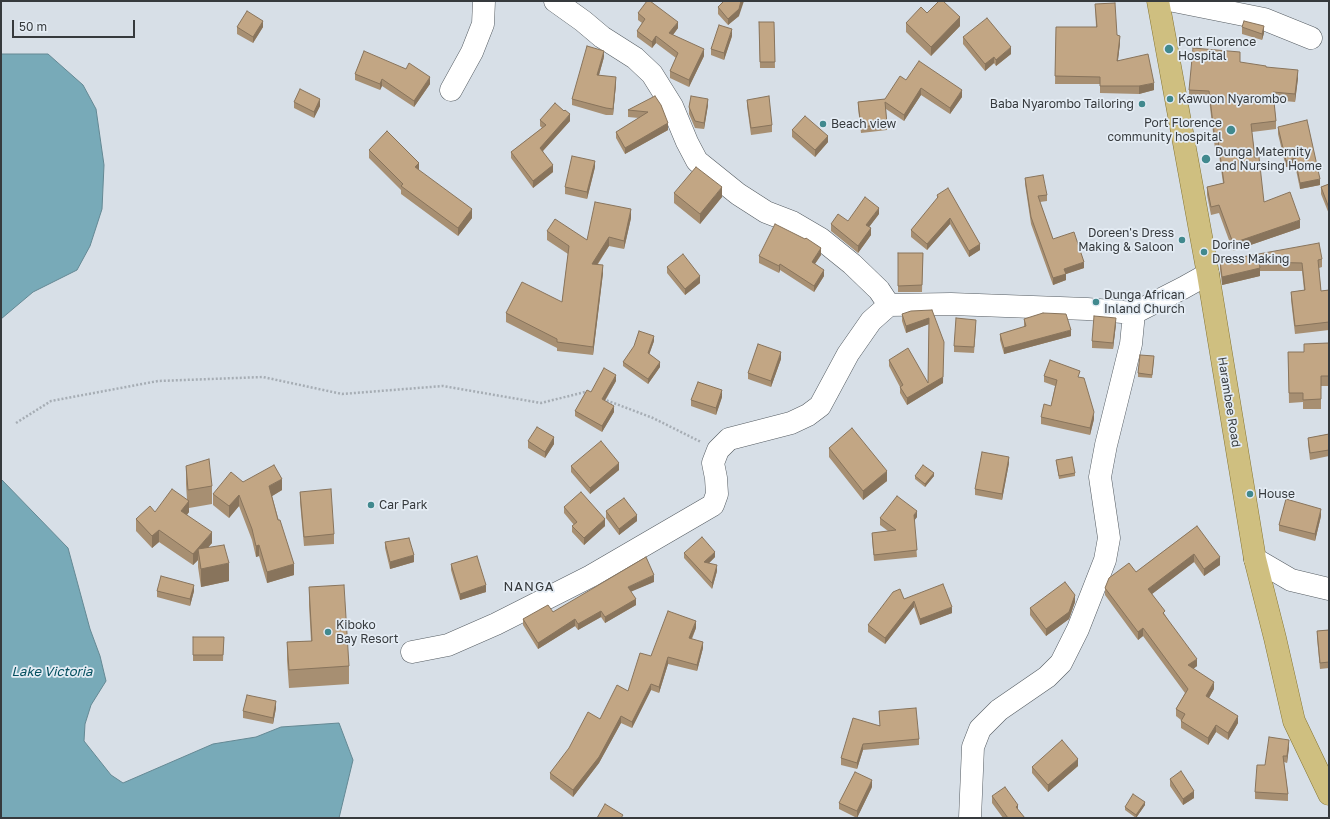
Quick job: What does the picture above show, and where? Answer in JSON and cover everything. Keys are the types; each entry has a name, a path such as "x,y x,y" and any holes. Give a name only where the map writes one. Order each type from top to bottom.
{"main road":[{"name":"Harambee Road","path":"1158,1 1208,274 1255,559 1294,721 1329,794"}],"street":[{"path":"450,90 472,52 483,24 484,1"},
{"path":"555,1 602,37 635,58 652,74 672,106 687,142 697,161 738,194 766,212 792,222 821,239 852,264 879,290 889,305"},
{"path":"1174,1 1264,19 1311,38"},
{"path":"412,652 448,644 496,624 591,576 713,505 717,494 713,463 718,450 729,439 791,423 808,415 820,406 848,354 871,321 889,305 951,304 1086,309 1134,313 1208,274"},
{"path":"970,818 974,747 980,729 999,710 1047,677 1061,663 1078,629 1105,560 1109,538 1100,477 1106,445 1131,344 1134,313"},
{"path":"1255,559 1292,580 1329,589"}],"path":[{"path":"16,423 52,401 158,381 263,377 342,394 443,386 541,402 585,392 592,395"},
{"path":"598,397 653,418 718,450"}],"water":[{"path":"1,54 48,54 83,85 96,109 104,165 102,209 90,246 77,270 33,292 1,319"},
{"name":"Lake Victoria","path":"1,479 68,548 106,681 91,705 85,724 84,741 111,775 123,783 213,744 256,737 281,727 339,723 353,760 339,818 1,818"}],"building":[{"path":"647,1 650,1 678,22 669,33 704,49 689,80 670,71 678,53 656,36 652,42 637,31 645,19 638,13"},
{"path":"724,1 741,1 739,9 728,19 718,7"},
{"path":"939,1 943,1 960,17 931,47 906,23 921,7 927,13"},
{"path":"1115,3 1117,35 1120,36 1117,61 1148,54 1154,83 1139,86 1100,86 1100,77 1055,76 1056,27 1097,27 1095,4"},
{"path":"247,11 263,21 253,37 237,27"},
{"path":"987,18 1011,47 996,60 994,57 985,64 963,37"},
{"path":"1244,21 1264,26 1262,34 1242,27"},
{"path":"759,22 774,22 775,62 760,62"},
{"path":"719,25 732,29 724,53 711,49"},
{"path":"587,46 604,51 597,75 616,77 613,109 572,99"},
{"path":"1193,48 1240,52 1240,62 1266,67 1298,70 1295,94 1273,92 1276,121 1251,124 1255,158 1259,157 1264,202 1290,192 1300,220 1233,243 1219,205 1211,207 1207,187 1224,183 1218,140 1215,140 1209,91 1189,90"},
{"path":"364,51 406,69 409,63 430,77 414,101 382,79 380,84 355,74"},
{"path":"919,61 962,90 950,108 921,88 904,115 885,102 887,124 861,127 858,102 885,99 900,76 906,80"},
{"path":"300,89 320,99 314,112 294,102"},
{"path":"655,96 661,105 668,123 625,148 616,132 648,112 628,110"},
{"path":"691,96 708,99 704,123 695,121 689,107"},
{"path":"769,96 772,125 751,128 747,100"},
{"path":"555,103 570,114 540,148 553,165 533,181 511,152 546,125 540,120"},
{"path":"805,116 828,136 815,150 792,130"},
{"path":"1307,120 1320,179 1300,183 1295,158 1286,161 1278,127"},
{"path":"387,131 419,163 415,167 472,209 458,228 401,186 403,184 369,150"},
{"path":"572,156 595,161 587,192 565,187"},
{"path":"696,167 722,187 700,214 674,193"},
{"path":"1043,175 1047,195 1038,196 1053,239 1074,232 1084,262 1064,269 1066,274 1053,278 1031,217 1025,178"},
{"path":"1329,184 1329,208 1321,187"},
{"path":"948,188 980,244 969,251 950,218 927,244 911,230 938,197 937,195"},
{"path":"865,197 879,208 866,225 871,228 858,246 831,224 838,214 848,221"},
{"path":"595,202 631,209 624,241 609,237 592,264 603,265 593,347 557,342 557,339 506,313 522,282 562,302 569,246 547,231 555,219 587,240"},
{"path":"775,224 805,239 806,238 821,248 812,262 824,270 814,286 780,264 779,266 759,256"},
{"path":"1319,243 1322,259 1318,260 1321,291 1329,290 1329,322 1295,326 1291,292 1305,290 1302,263 1259,262 1260,268 1222,277 1220,261"},
{"path":"898,253 923,253 922,285 898,286"},
{"path":"683,254 700,276 685,289 667,267"},
{"path":"932,310 944,342 943,377 907,398 900,387 903,385 889,360 908,348 928,383 929,318 906,326 902,314 911,311"},
{"path":"1043,313 1066,314 1071,330 1004,348 1000,334 1026,326 1024,319"},
{"path":"1094,316 1116,318 1113,343 1092,341"},
{"path":"956,318 976,320 974,347 954,346"},
{"path":"639,331 654,336 648,353 660,362 648,379 623,362 634,346"},
{"path":"1329,343 1329,376 1321,376 1321,399 1303,400 1303,393 1289,393 1288,352 1304,352 1304,344"},
{"path":"758,344 781,352 771,381 748,373"},
{"path":"1140,355 1154,356 1152,375 1138,373"},
{"path":"1050,360 1080,371 1078,377 1084,378 1094,412 1090,428 1041,417 1044,404 1051,406 1057,380 1044,376"},
{"path":"604,368 616,375 602,399 614,406 602,426 575,411 587,390 591,392"},
{"path":"698,382 722,390 716,408 691,400"},
{"path":"537,427 554,437 545,452 528,441"},
{"path":"852,428 887,471 863,491 829,448"},
{"path":"1329,434 1329,450 1310,453 1308,438"},
{"path":"601,441 619,463 590,488 571,466"},
{"path":"982,452 1009,457 1002,494 975,489"},
{"path":"1072,457 1075,473 1059,476 1056,460"},
{"path":"209,459 212,486 188,490 186,466"},
{"path":"274,465 282,479 269,486 278,520 280,520 294,564 267,572 259,545 256,546 252,529 239,495 229,506 213,494 231,472 243,482"},
{"path":"923,465 934,473 925,484 915,476"},
{"path":"172,489 189,501 181,511 212,532 193,554 159,530 152,536 136,519 150,506 155,512"},
{"path":"331,489 334,534 304,537 300,492"},
{"path":"581,492 605,519 584,538 572,526 577,522 564,507"},
{"path":"897,496 917,511 914,515 917,550 874,555 872,533 896,530 880,518"},
{"path":"624,498 637,515 619,529 606,511"},
{"path":"1286,499 1321,509 1315,534 1279,525"},
{"path":"1197,526 1220,557 1204,569 1194,554 1148,589 1165,611 1163,613 1197,659 1188,665 1214,682 1206,696 1238,716 1228,733 1216,725 1208,738 1181,721 1185,714 1176,709 1188,689 1143,628 1138,632 1105,588 1109,578 1129,563 1136,572"},
{"path":"702,537 715,552 704,562 717,565 712,583 684,553"},
{"path":"409,538 414,555 390,562 385,542"},
{"path":"224,545 229,563 201,569 198,549"},
{"path":"477,556 486,585 460,594 451,564"},
{"path":"646,557 654,575 628,587 636,599 605,617 601,611 578,624 575,619 538,643 523,619 548,605 553,612"},
{"path":"161,576 194,585 190,599 157,591"},
{"path":"1065,582 1075,595 1069,612 1046,629 1030,608"},
{"path":"943,584 952,607 920,619 914,601 885,638 868,625 893,592 900,589 904,599"},
{"name":"Kiboko Bay Resort","path":"344,585 349,666 289,670 287,642 312,641 309,587"},
{"path":"668,611 696,621 689,638 703,642 697,665 668,657 659,687 651,684 632,722 621,716 599,757 573,790 550,773 569,748 588,712 600,719 617,685 628,691 640,653 651,656"},
{"path":"1329,630 1329,662 1320,663 1317,631"},
{"path":"193,637 224,637 223,655 193,655"},
{"path":"247,695 276,701 273,718 243,711"},
{"path":"916,708 919,739 863,744 857,763 841,758 853,718 880,726 879,711"},
{"path":"1269,737 1289,740 1287,756 1283,756 1288,794 1255,792 1257,765 1265,765"},
{"path":"1062,740 1078,759 1048,785 1032,767"},
{"path":"1181,771 1194,791 1183,799 1170,779"},
{"path":"855,772 872,780 857,811 839,803"},
{"path":"1005,787 1018,805 1016,807 1025,818 1008,818 992,796"},
{"path":"1133,794 1145,802 1136,815 1125,807"},
{"path":"605,804 623,815 621,818 597,818"}],"place":[{"name":"Port Florence Hospital","path":"1169,49"},
{"name":"Kawuon Nyarombo","path":"1170,99"},
{"name":"Baba Nyarombo Tailoring","path":"1142,104"},
{"name":"Beach view","path":"823,124"},
{"name":"Port Florence community hospital","path":"1231,130"},
{"name":"Dunga Maternity and Nursing Home","path":"1206,159"},
{"name":"Doreen's Dress Making & Saloon","path":"1182,240"},
{"name":"Dorine Dress Making","path":"1204,252"},
{"name":"Dunga African Inland Church","path":"1096,302"},
{"name":"House","path":"1250,494"},
{"name":"Car Park","path":"371,505"},
{"name":"Kiboko Bay Resort","path":"328,632"}],"district":[{"name":"NANGA","path":"529,587"}]}
